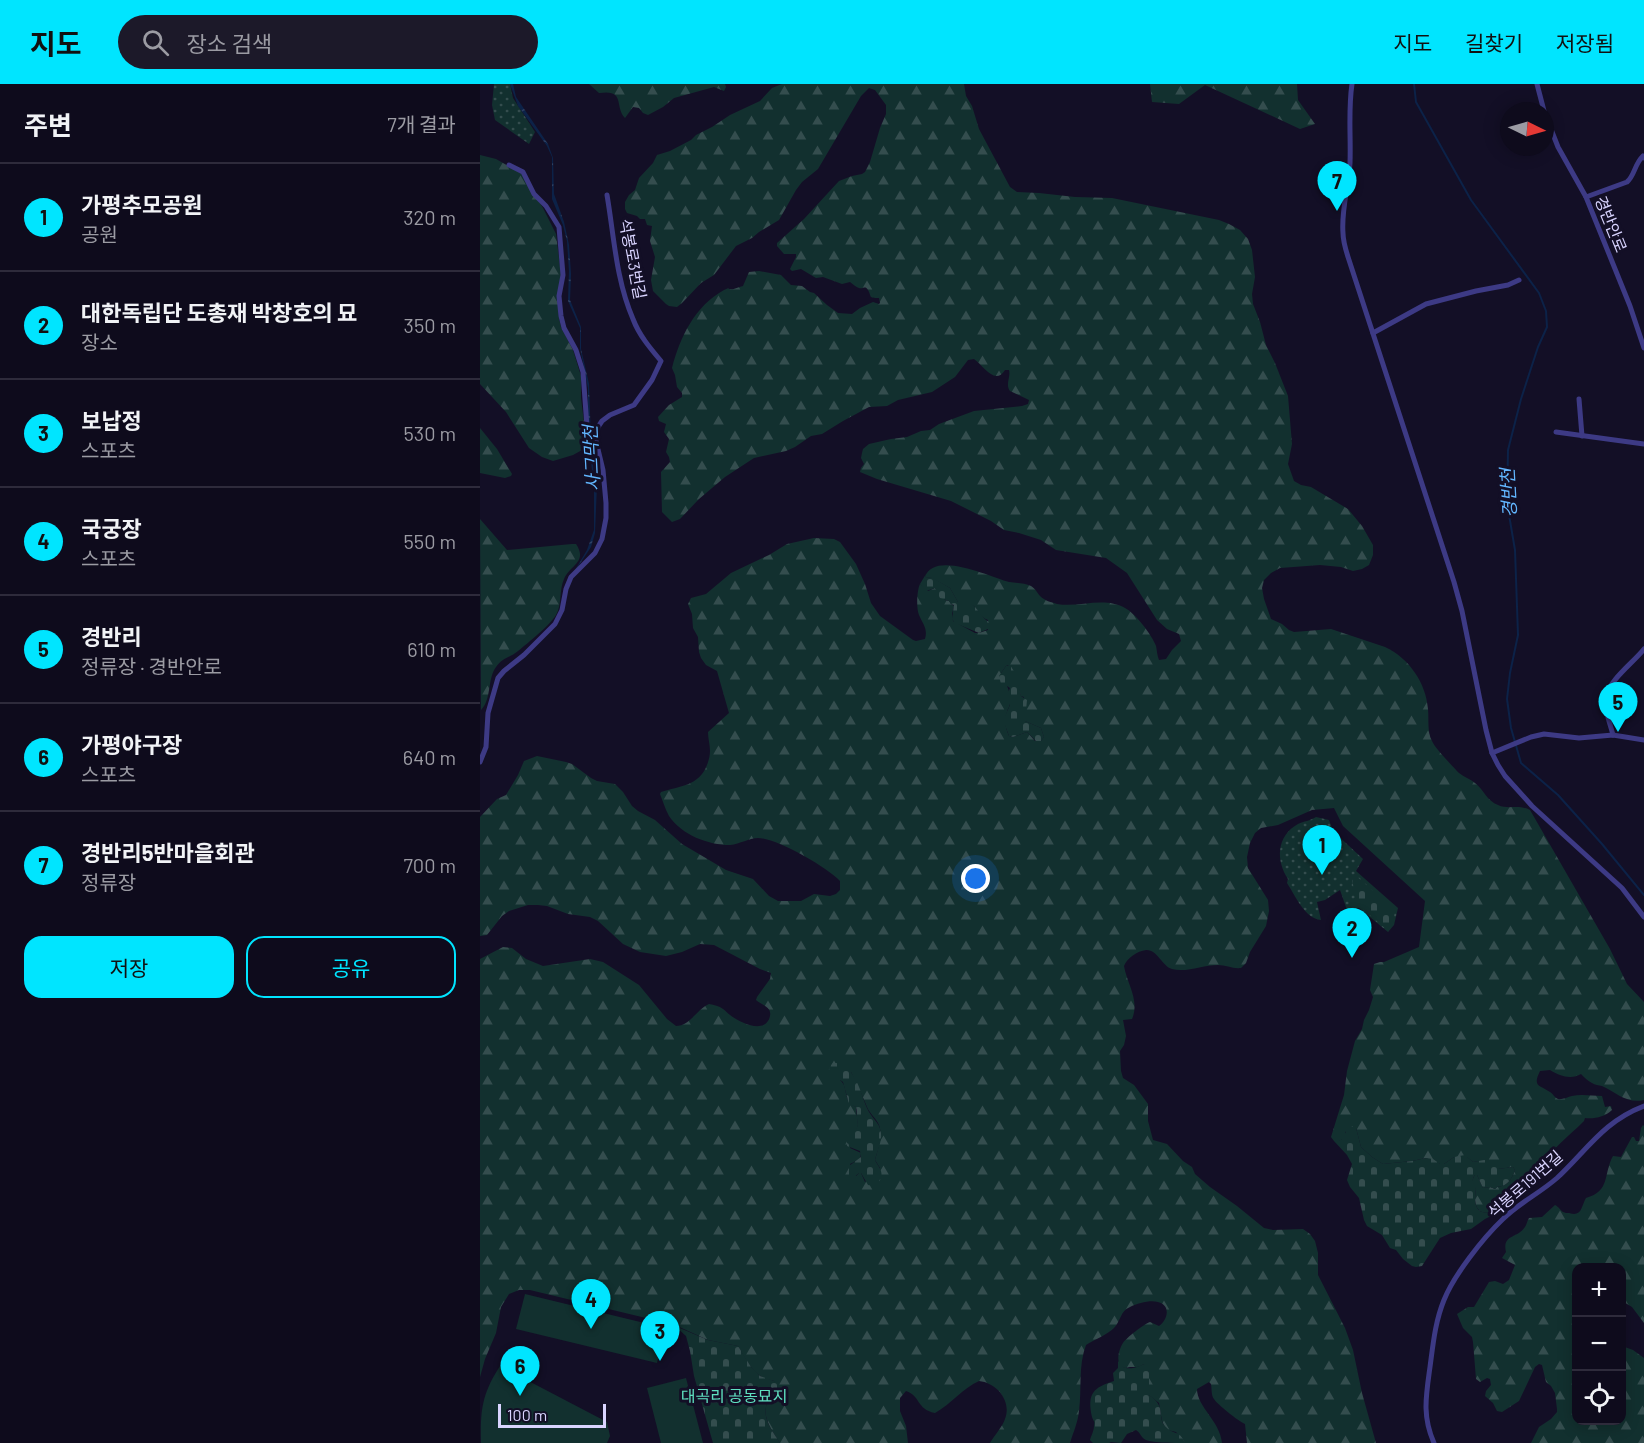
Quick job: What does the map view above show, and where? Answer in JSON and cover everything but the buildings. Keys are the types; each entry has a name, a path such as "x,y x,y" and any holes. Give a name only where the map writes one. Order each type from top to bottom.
{"street":[{"path":"1352,84 1350,163 1343,232 1349,260 1454,582 1492,753 1504,776 1516,789 1622,888 1644,917"},
{"name":"경반안로","path":"1537,84 1542,102"},
{"name":"경반안로","path":"1554,137 1586,197 1630,306 1644,348"},
{"path":"1586,197 1627,182 1637,162 1643,156 1644,158"},
{"path":"480,762 486,747 488,713 498,678 555,624 562,610 571,577 595,553 602,539 606,518 605,487 595,433 587,428 582,372 576,350 561,316 559,296 563,280 563,264 559,227 546,206 534,194 523,172 509,165"},
{"name":"석봉로3번길","path":"595,433 602,421 609,415 634,405 652,380 661,361 639,331 626,299 619,275 607,195"},
{"path":"1373,333 1426,304 1508,285 1519,280"},
{"path":"1579,399 1582,436"},
{"path":"1556,432 1644,444"},
{"path":"1613,735 1606,696 1613,683 1644,649"},
{"path":"1492,753 1544,734 1579,738 1613,735 1644,740"},
{"name":"석봉로191번길","path":"1434,1443 1428,1430 1425,1413 1426,1395 1438,1315 1454,1280 1503,1219 1548,1186 1595,1137 1612,1123 1625,1114 1644,1106"}],"green space":[{"path":"494,84 510,84 513,98 535,132 529,144 495,120 492,105"},
{"path":"589,84 725,84 726,87 724,91 714,87 674,98 648,115 639,108 633,107 625,118 616,96 607,92 599,93"},
{"path":"782,84 964,84 966,96 972,106 979,129 1010,187 1017,192 1112,198 1219,220 1240,230 1248,239 1252,250 1255,277 1253,304 1266,345 1288,396 1292,444 1288,464 1294,481 1311,487 1348,509 1362,526 1373,545 1373,555 1369,565 1362,569 1353,571 1320,565 1280,568 1271,573 1264,580 1262,588 1271,619 1294,632 1331,629 1385,647 1409,665 1420,681 1427,699 1429,734 1434,744 1459,773 1475,783 1494,803 1530,810 1610,949 1627,984 1644,1002 1644,1100 1638,1101 1622,1097 1602,1086 1593,1084 1581,1074 1569,1077 1550,1070 1540,1071 1538,1085 1558,1099 1580,1095 1602,1096 1605,1107 1611,1106 1612,1110 1599,1117 1585,1118 1548,1156 1537,1172 1533,1184 1517,1192 1497,1213 1482,1212 1476,1205 1476,1189 1473,1182 1475,1175 1483,1188 1495,1189 1509,1182 1515,1170 1513,1167 1498,1169 1479,1161 1473,1162 1467,1157 1454,1157 1444,1164 1426,1158 1383,1164 1361,1147 1356,1128 1345,1132 1345,1138 1339,1141 1334,1141 1331,1137 1344,1095 1347,1071 1355,1041 1362,1029 1373,997 1370,990 1374,964 1419,947 1425,901 1343,826 1334,808 1312,810 1278,825 1261,828 1255,833 1247,857 1248,868 1268,900 1269,911 1266,926 1241,968 1212,965 1177,970 1165,965 1150,950 1133,955 1125,963 1135,1005 1132,1019 1123,1020 1126,1036 1120,1051 1121,1071 1123,1078 1134,1085 1148,1104 1148,1121 1153,1140 1167,1144 1210,1187 1264,1228 1303,1229 1310,1234 1315,1241 1318,1253 1318,1275 1345,1328 1353,1350 1376,1443 1247,1443 1245,1424 1216,1401 1212,1396 1209,1382 1197,1389 1198,1396 1217,1428 1222,1443 1185,1443 1176,1432 1165,1427 1159,1403 1149,1395 1149,1372 1144,1364 1139,1367 1125,1368 1119,1364 1118,1360 1121,1346 1131,1335 1150,1322 1159,1326 1166,1317 1165,1306 1155,1301 1140,1303 1127,1309 1114,1328 1086,1345 1081,1369 1077,1423 1070,1443 990,1443 1004,1422 1007,1412 1005,1400 992,1385 979,1381 935,1413 921,1406 911,1393 906,1391 900,1398 900,1411 906,1426 908,1443 780,1443 766,1418 766,1407 778,1385 775,1381 764,1378 754,1371 738,1346 708,1340 675,1325 530,1290 519,1290 509,1294 501,1307 496,1333 480,1377 480,959 503,947 512,948 526,959 543,966 590,959 603,962 639,985 667,1019 676,1026 689,1021 709,1004 720,1007 734,1018 752,1026 763,1025 768,1022 770,1016 768,1008 756,1000 770,979 771,973 714,945 700,944 666,956 640,952 623,944 598,921 590,917 568,914 538,905 528,905 509,911 487,935 480,936 480,817 497,799 506,795 524,761 537,756 566,762 597,781 615,784 632,806 655,820 682,844 726,870 753,879 769,896 778,901 801,901 814,894 830,896 840,890 840,881 801,854 766,839 751,839 730,845 704,841 681,829 668,813 661,792 688,784 704,772 710,749 708,732 729,713 717,671 706,665 699,652 698,637 693,628 692,614 688,604 691,598 706,594 731,573 787,544 814,538 834,539 840,542 856,564 871,603 880,616 916,641 925,639 926,635 917,608 920,584 928,591 935,588 945,600 954,606 953,621 975,633 988,630 988,620 980,615 975,607 958,602 950,588 932,578 925,577 930,569 951,565 1009,582 1029,585 1044,599 1057,604 1109,603 1125,608 1138,619 1151,636 1159,660 1166,659 1181,641 1179,634 1167,629 1157,620 1127,573 1106,558 1056,550 1041,540 1004,530 951,501 860,472 864,464 861,458 863,449 869,444 930,430 939,424 974,411 1028,404 1029,400 1010,391 1009,370 997,376 993,375 974,359 968,360 955,377 932,392 898,400 887,406 869,407 822,434 811,436 786,451 754,458 725,477 680,519 672,522 662,512 661,472 670,462 666,452 669,439 664,432 666,424 659,421 658,417 669,405 682,397 672,368 684,334 705,305 728,288 743,286 749,272 759,271 781,275 791,285 802,286 838,313 852,314 873,302 880,303 879,298 870,296 866,288 859,288 850,282 842,284 823,277 816,278 801,269 792,271 790,269 796,254 784,254 777,246 777,243 804,219 839,181 865,172 886,114 886,105 875,90 869,88 861,96 818,169 802,182 779,220 736,246 714,275 701,283 677,307 666,304 653,291 651,280 655,257 650,241 652,226 647,225 645,219 627,213 625,202 629,195 635,190 639,178 657,155 691,140 730,115 760,101 772,88","holes":["1008,665 1015,675 1021,696 1024,697 1025,721 1041,728 1044,737 1041,741 1035,741 1027,732 1013,737 1009,736 1005,721 1010,695 1001,673","851,1072 868,1109 880,1127 880,1141 875,1160 880,1168 865,1182 861,1173 856,1176 850,1164 860,1159 861,1153 850,1148 858,1125 856,1107 847,1098 840,1080"]},
{"path":"1150,84 1297,84 1298,100 1315,124 1300,129 1205,85 1179,104 1152,102"},
{"path":"480,155 496,159 522,174 556,234 561,274 559,318 581,376 585,431 582,450 553,461 529,448 506,412 480,384"},
{"path":"480,428 497,449 512,474 511,476 505,478 480,473"},
{"path":"480,519 507,550 576,544 580,555 577,563 564,579 556,615 533,639 498,664 491,677 487,700 481,710"},
{"path":"926,574 925,577 933,578 950,588 958,602 973,605 989,622 990,628 979,633 955,623 952,619 954,605 940,598 935,588 926,591 920,584"},
{"path":"1010,665 1017,676 1021,696 1027,700 1025,721 1041,728 1044,737 1041,741 1036,741 1027,732 1013,737 1009,736 1005,716 1010,705 1008,693 1010,688 1001,684 999,676 1006,666"},
{"path":"1316,817 1329,820 1333,831 1363,859 1356,871 1398,908 1394,925 1388,932 1359,908 1347,910 1340,890 1325,900 1317,902 1321,920 1315,919 1305,911 1297,900 1287,883 1288,879 1281,864 1280,849 1285,835 1291,829"},
{"path":"1354,874 1395,910 1393,924 1387,930 1356,903 1352,878"},
{"path":"833,1063 846,1067 856,1080 869,1111 880,1129 881,1140 875,1160 882,1176 874,1185 868,1185 861,1173 854,1177 849,1175 849,1166 861,1157 860,1151 847,1146 849,1133 858,1125 857,1109 849,1104 843,1082 835,1081 830,1074 829,1068"},
{"path":"1353,1126 1356,1128 1361,1147 1383,1164 1426,1158 1444,1164 1454,1157 1465,1155 1473,1162 1493,1161 1498,1169 1513,1167 1515,1170 1509,1182 1495,1189 1483,1188 1477,1175 1473,1179 1477,1208 1482,1212 1497,1213 1471,1229 1440,1238 1422,1266 1412,1266 1396,1250 1390,1248 1382,1235 1367,1226 1359,1198 1347,1180 1352,1164 1334,1141 1344,1138 1347,1129"},
{"path":"1644,1126 1644,1323 1632,1307 1626,1303 1626,1263 1572,1263 1572,1425 1626,1425 1626,1347 1644,1358 1644,1443 1531,1443 1539,1427 1557,1412 1555,1393 1546,1382 1542,1365 1535,1367 1519,1401 1502,1412 1497,1411 1493,1403 1485,1396 1491,1385 1490,1379 1487,1378 1480,1382 1476,1379 1472,1337 1463,1328 1457,1314 1468,1307 1474,1307 1489,1282 1495,1281 1503,1284 1509,1280 1515,1265 1502,1258 1506,1252 1505,1246 1508,1239 1522,1231 1529,1218 1542,1217 1555,1205 1564,1213 1579,1212 1586,1198 1594,1195 1603,1186 1613,1156 1621,1157 1632,1137 1639,1141 1641,1128"},
{"path":"525,1294 665,1328 657,1363 516,1329"},
{"name":"대곡리 공동묘지","path":"675,1326 708,1340 738,1346 751,1367 760,1376 777,1382 779,1385 766,1407 766,1418 780,1443 713,1443 694,1376 686,1336"},
{"path":"1118,1361 1125,1368 1147,1365 1149,1395 1158,1404 1164,1424 1169,1430 1178,1434 1185,1443 1150,1441 1144,1439 1136,1430 1127,1434 1121,1443 1093,1443 1090,1440 1094,1430 1091,1397 1096,1389 1114,1381 1113,1373 1118,1368"},
{"path":"500,1366 607,1422 610,1436 607,1443 481,1443 483,1403 489,1385"},
{"path":"686,1378 703,1443 661,1443 647,1388"}],"water":[{"name":"사그막천","path":"510,84 513,84 516,97 548,144 553,158 554,194 569,245 570,300 581,327 581,349 589,384 591,442 597,484 595,533 591,547 571,577 587,550 594,530 594,487 588,437 588,388 580,348 580,328 568,301 567,241 552,199 552,157 547,146 518,106"}],"waterway":[{"name":"경반천","path":"1414,84 1416,102 1471,200 1539,293 1546,311 1547,327 1521,399 1508,450 1507,503 1515,550 1518,635 1507,699 1511,728 1521,763 1558,795 1644,895"}],"place":[{"name":"경반리5반마을회관","path":"1337,211"},
{"name":"경반리","path":"1618,732"},
{"name":"가평추모공원","path":"1322,875"},
{"name":"대한독립단 도총재 박창호의 묘","path":"1352,958"},
{"name":"국궁장","path":"591,1329"},
{"name":"보납정","path":"660,1361"},
{"name":"가평야구장","path":"520,1396"}]}
